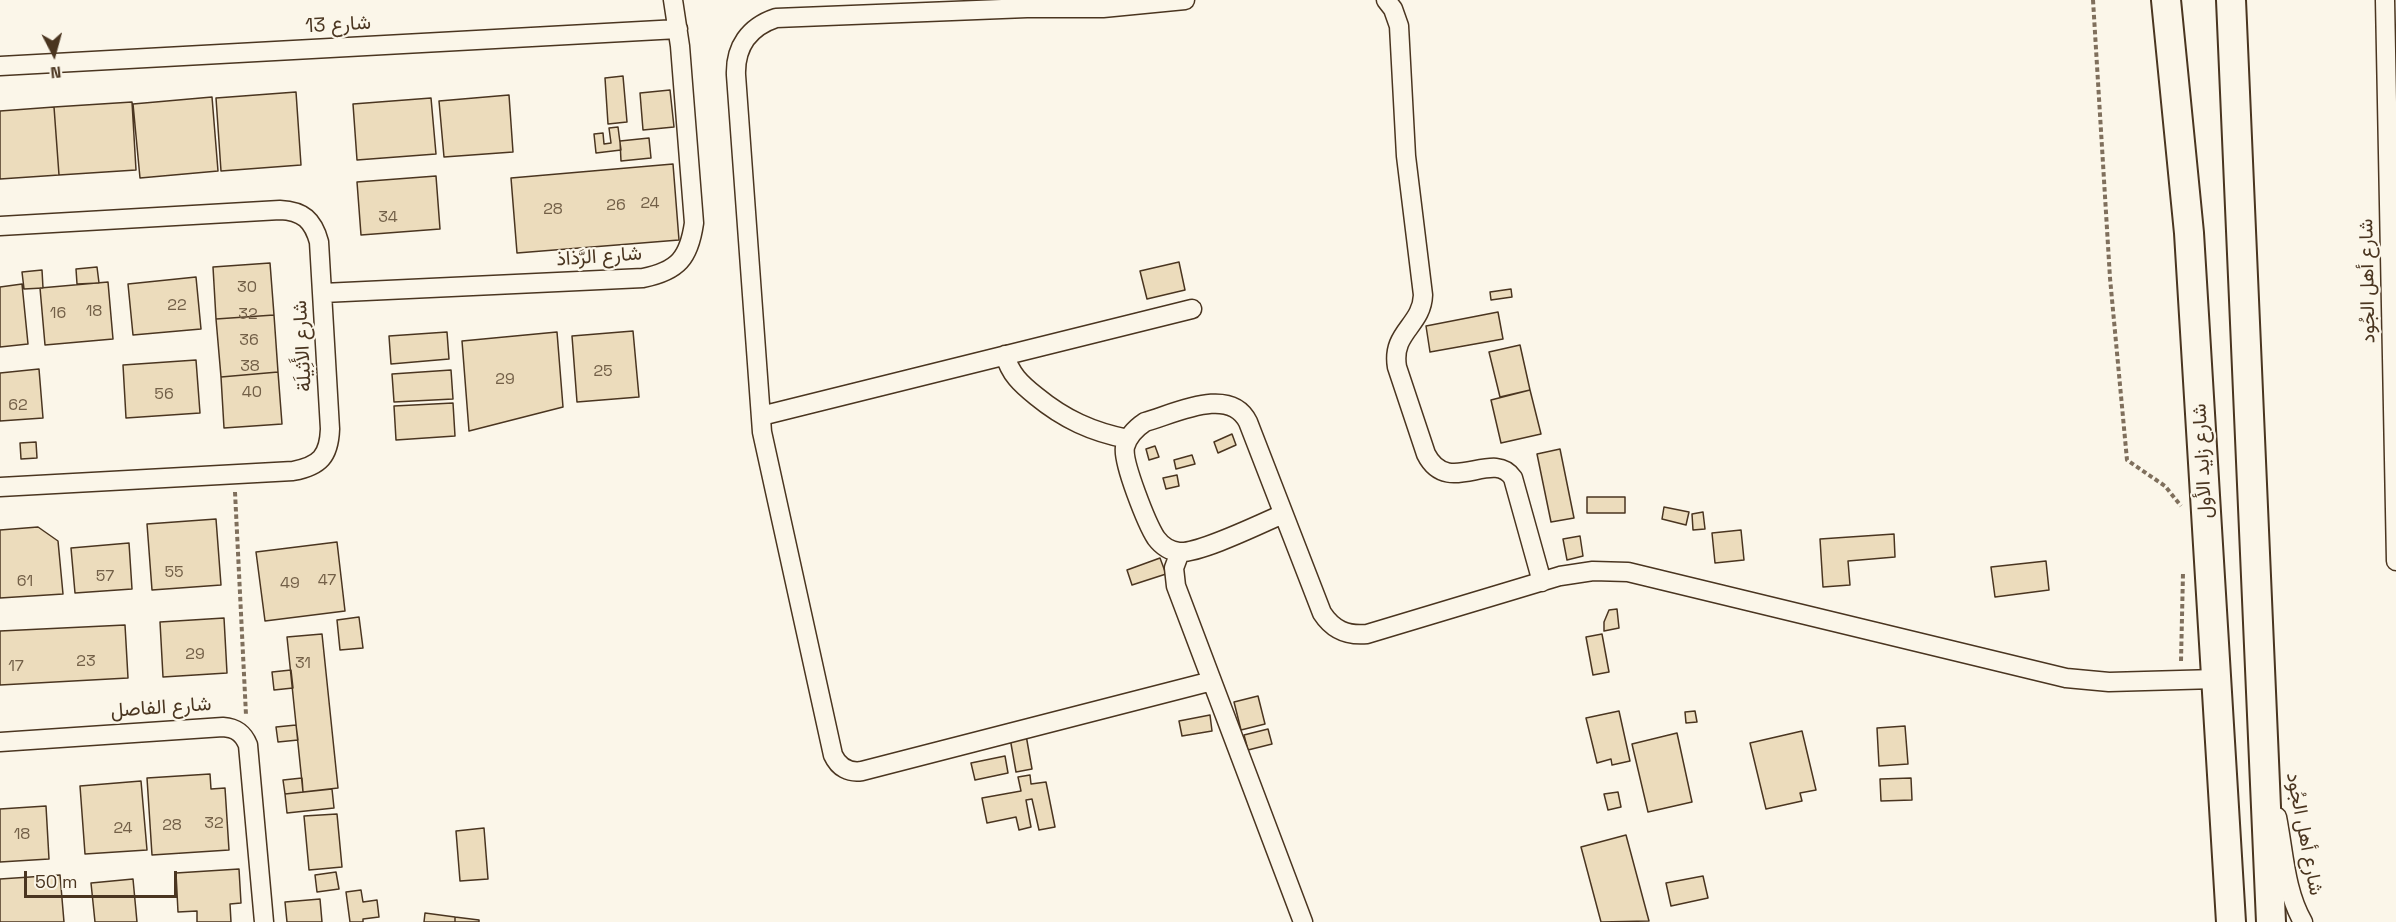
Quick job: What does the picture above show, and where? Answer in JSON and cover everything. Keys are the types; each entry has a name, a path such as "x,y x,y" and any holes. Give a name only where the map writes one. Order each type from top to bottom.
{"main road":[{"name":"شارع زايد الأول","path":"2166,0 2190,233 2231,922"},
{"path":"2231,0 2271,922"}],"street":[{"name":"شارع الرَّذاذ","path":"323,293 643,278 665,273 681,261 691,244 694,223 678,29 672,0"},
{"path":"1185,0 1103,8 1027,8 776,18 755,29 741,46 735,65 765,448 833,755 839,765 844,769 862,771 1212,681"},
{"path":"1386,0 1394,9 1399,26 1406,156 1423,295 1420,311 1399,339 1397,367 1426,454 1434,466 1448,473 1497,468 1510,473 1516,484 1542,582"},
{"name":"شارع أهل الجُود","path":"2385,0 2396,561"},
{"name":"شارع 13","path":"0,66 678,29"},
{"name":"شارع الأَثِيلَة","path":"0,226 294,211 307,218 315,228 319,242 329,444 322,457 310,468 234,476 0,487"},
{"path":"761,416 1192,309"},
{"path":"1005,355 1008,366 1016,379 1056,412 1089,429 1128,440"},
{"path":"1283,514 1198,549 1180,552 1171,550 1155,537 1125,463 1125,447 1128,440 1145,422 1203,405 1222,403 1236,407 1248,422 1322,613 1334,626 1350,634 1367,634 1560,576 1593,571 1628,572 2066,678 2109,682 2216,679"},
{"path":"1180,552 1174,568 1176,586 1303,922"},
{"name":"شارع الفاصل","path":"0,742 223,727 230,727 242,734"},
{"path":"242,734 248,745 264,922"},
{"name":"شارع أهل الجُود","path":"2262,754 2270,775 2289,884 2295,908 2303,922"}],"path":[{"path":"2093,0 2110,278 2127,460 2165,486 2181,506 2183,516"},
{"path":"234,476 246,700 242,734"},
{"path":"2180,680 2184,562"}],"building":[{"path":"623,76 627,122 608,124 605,78"},
{"path":"670,90 674,127 643,130 640,93"},
{"path":"296,92 301,165 221,171 216,98"},
{"path":"509,95 513,152 444,157 439,101"},
{"path":"212,97 218,171 140,178 133,104"},
{"path":"431,98 436,154 357,160 353,104"},
{"path":"132,102 136,170 59,175 54,107"},
{"path":"54,107 59,175 0,179 0,111"},
{"path":"618,127 621,150 596,153 594,134 603,133 604,144 611,143 609,128"},
{"path":"649,138 651,158 621,161 620,141"},
{"path":"673,164 679,240 517,253 511,178"},
{"path":"436,176 440,229 361,235 357,182"},
{"path":"1179,262 1185,290 1147,299 1140,271"},
{"path":"270,263 274,315 216,319 213,267"},
{"path":"97,267 99,283 77,284 76,269"},
{"path":"42,270 43,288 24,289 22,272"},
{"path":"196,277 201,329 133,335 128,284"},
{"path":"108,282 113,339 45,345 40,288"},
{"path":"22,284 28,344 0,347 0,287"},
{"path":"1511,289 1512,297 1491,300 1490,292"},
{"path":"1498,312 1503,339 1430,352 1426,326"},
{"path":"274,315 278,372 221,377 216,319"},
{"path":"633,331 639,397 577,402 572,336"},
{"path":"447,332 449,359 391,364 389,336"},
{"path":"557,332 563,407 469,431 462,341"},
{"path":"1520,345 1530,390 1500,397 1489,352"},
{"path":"196,360 200,413 126,418 123,365"},
{"path":"39,369 43,418 0,421 0,373"},
{"path":"451,370 453,399 394,402 392,374"},
{"path":"278,372 282,424 224,428 221,377"},
{"path":"1530,390 1541,434 1501,443 1491,400"},
{"path":"453,403 455,436 396,440 394,406"},
{"path":"1232,434 1236,445 1218,453 1214,442"},
{"path":"36,442 37,458 21,459 20,443"},
{"path":"1155,446 1159,457 1149,460 1146,449"},
{"path":"1560,449 1574,518 1551,522 1537,454"},
{"path":"1192,455 1195,464 1176,469 1174,460"},
{"path":"1177,475 1179,486 1166,489 1163,478"},
{"path":"1587,497 1625,497 1625,513 1587,513"},
{"path":"1664,507 1689,512 1686,525 1662,519"},
{"path":"1703,512 1705,529 1693,530 1692,514"},
{"path":"216,519 221,585 152,590 147,524"},
{"path":"38,527 58,541 63,594 0,598 0,530"},
{"path":"1741,530 1744,560 1715,563 1712,533"},
{"path":"1894,534 1895,557 1848,561 1850,585 1823,587 1820,539"},
{"path":"1580,536 1583,556 1567,560 1563,539"},
{"path":"337,542 345,611 265,621 256,552"},
{"path":"129,543 132,589 75,593 71,548"},
{"path":"1160,558 1166,574 1132,585 1127,570"},
{"path":"2046,561 2049,590 1995,597 1991,567"},
{"path":"1617,609 1619,628 1604,631 1604,622 1609,610"},
{"path":"359,617 363,648 340,650 337,620"},
{"path":"224,618 227,673 163,677 160,622"},
{"path":"125,625 128,678 0,685 0,631"},
{"path":"322,634 338,788 303,792 287,637"},
{"path":"1602,634 1609,672 1593,675 1586,637"},
{"path":"291,670 293,688 274,690 272,672"},
{"path":"1258,696 1265,724 1241,730 1234,702"},
{"path":"1619,711 1630,761 1612,765 1611,759 1597,763 1586,718"},
{"path":"1695,711 1697,722 1686,723 1685,712"},
{"path":"1210,715 1212,731 1182,736 1179,721"},
{"path":"296,725 298,740 278,742 276,727"},
{"path":"1905,726 1908,764 1879,766 1877,728"},
{"path":"1268,729 1272,744 1248,750 1244,735"},
{"path":"1802,731 1816,790 1800,793 1802,801 1766,809 1750,743"},
{"path":"1677,733 1692,802 1648,812 1632,744"},
{"path":"1026,735 1032,769 1016,772 1010,738"},
{"path":"1005,756 1008,773 975,780 971,763"},
{"path":"210,774 211,789 225,788 229,850 152,855 147,778"},
{"path":"1030,775 1031,784 1046,782 1055,827 1039,830 1032,799 1026,800 1031,827 1019,830 1016,817 987,823 982,798 1021,791 1018,777"},
{"path":"302,778 303,792 285,794 283,780"},
{"path":"1911,778 1912,800 1881,801 1880,779"},
{"path":"141,781 147,850 85,854 80,786"},
{"path":"332,789 334,808 287,813 285,794"},
{"path":"1618,792 1621,807 1608,810 1604,794"},
{"path":"46,806 49,859 0,862 0,809"},
{"path":"337,814 342,867 309,870 304,816"},
{"path":"484,828 488,879 460,881 456,831"},
{"path":"1626,835 1649,921 1601,922 1581,847"},
{"path":"239,869 241,903 230,904 231,922 197,922 197,911 178,912 176,873"},
{"path":"336,872 339,889 317,892 315,875"},
{"path":"60,875 64,922 0,922 0,879"},
{"path":"1703,876 1708,898 1671,906 1666,883"},
{"path":"133,879 137,922 95,922 91,883"},
{"path":"361,890 363,902 377,900 379,917 363,919 363,922 350,922 346,892"},
{"path":"320,899 322,922 287,922 285,902"},
{"path":"425,913 455,917 455,922 424,922"},
{"path":"455,917 479,920 479,922 455,922"}]}
